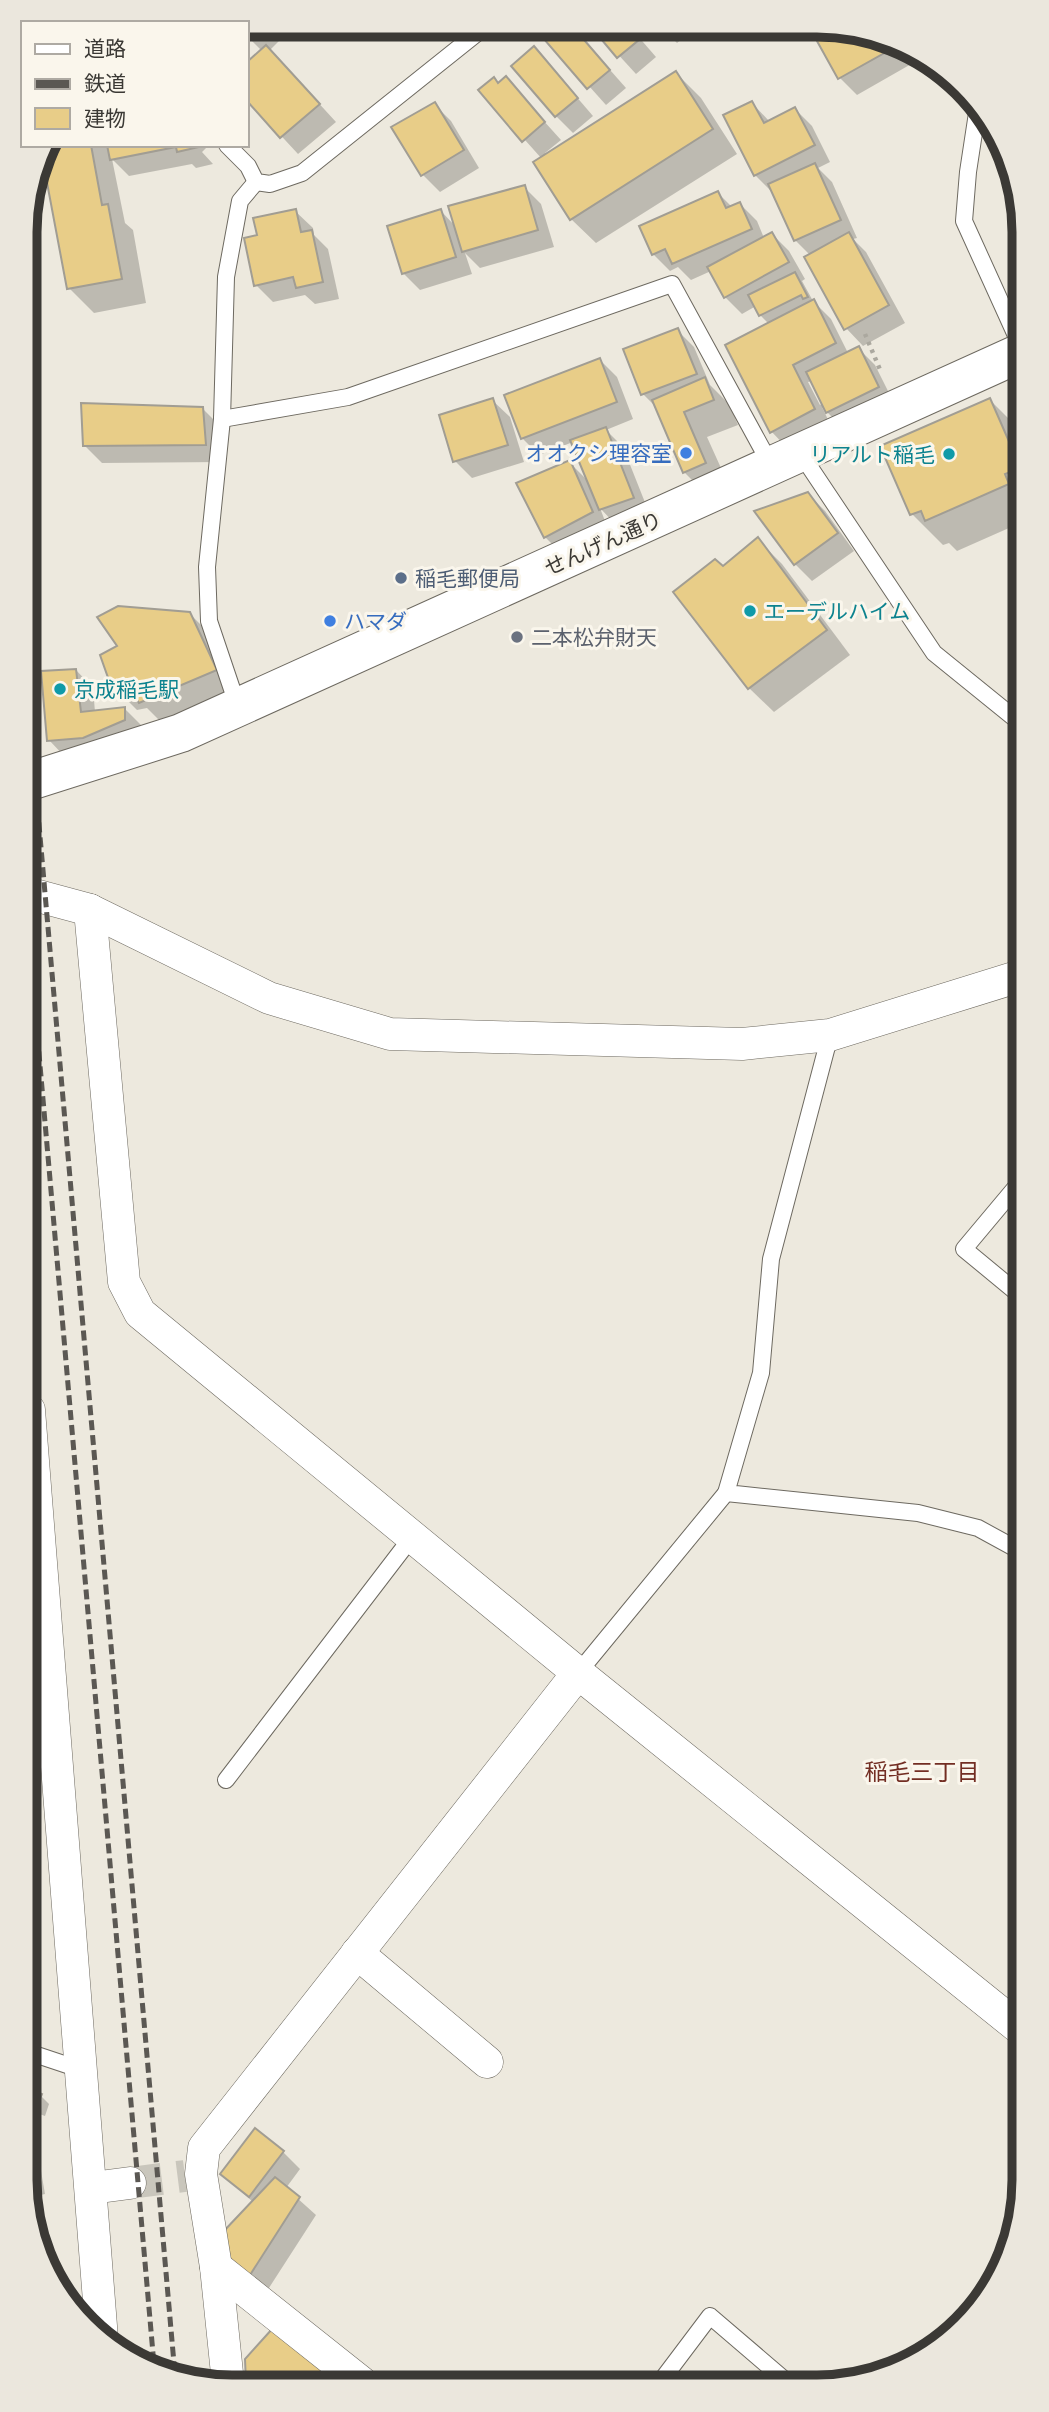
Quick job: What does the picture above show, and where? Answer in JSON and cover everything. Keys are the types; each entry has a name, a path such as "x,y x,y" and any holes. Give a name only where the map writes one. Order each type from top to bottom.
{"main road":[{"name":"せんげん通り","path":"37,779 181,733 1012,357"}],"street":[{"path":"37,896 90,910 269,998 390,1034 742,1044 830,1035 1012,978"},
{"path":"90,910 124,1282 140,1313 578,1673 1012,2019"},
{"path":"37,1510 101,2324"},
{"path":"227,2375 216,2267 193,2175 204,2148 578,1673"},
{"path":"357,1953 487,2062"},
{"path":"92,2188 130,2183"},
{"path":"216,2267 352,2375"}],"lane":[{"path":"256,182 270,184 302,173 472,37"},
{"path":"976,119 964,221 1012,327"},
{"path":"229,147 248,166 256,182"},
{"path":"238,707 209,621 207,567 222,419 226,277 240,201 256,182"},
{"path":"222,419 348,397 672,284 786,461 934,653 1012,716"},
{"path":"578,1673 726,1493 761,1373 771,1259 830,1035"},
{"path":"1012,1192 964,1249 1012,1289"},
{"path":"726,1493 918,1513 978,1528 1012,1547"},
{"path":"226,1780 412,1537"},
{"path":"37,2055 82,2070"},
{"path":"666,2375 710,2316 779,2375"}],"building":[{"path":"582,37 610,70 587,89 543,38"},
{"path":"599,37 638,37 640,39 617,58"},
{"path":"815,37 855,40 888,51 838,79"},
{"path":"266,45 320,104 280,138 248,102 248,61"},
{"path":"534,46 578,98 555,117 511,66"},
{"path":"676,71 713,129 570,220 533,162"},
{"path":"506,76 545,122 522,142 478,90 494,77 498,83"},
{"path":"752,101 764,123 795,107 815,145 754,176 723,115"},
{"path":"435,102 464,150 421,176 391,127"},
{"path":"57,147 91,147 102,205 108,204 122,279 67,289 45,174"},
{"path":"107,147 176,147 110,160"},
{"path":"176,147 199,147 177,152"},
{"path":"815,163 841,220 794,241 768,184"},
{"path":"525,185 538,230 462,252 448,206"},
{"path":"718,191 726,208 740,202 752,229 672,264 665,249 652,255 639,226"},
{"path":"296,209 301,232 312,230 323,282 296,288 293,277 254,286 244,238 257,235 253,218"},
{"path":"441,209 456,257 402,274 387,226"},
{"path":"772,232 789,262 724,298 707,267"},
{"path":"849,232 889,305 844,330 804,257"},
{"path":"795,272 808,297 803,299 801,295 759,316 748,295"},
{"path":"814,299 836,343 793,365 815,409 770,433 725,345"},
{"path":"678,328 697,374 641,395 623,349"},
{"path":"859,346 879,387 826,413 806,372"},
{"path":"600,358 617,402 521,439 504,395"},
{"path":"705,377 714,400 684,412 706,463 683,473 652,400"},
{"path":"493,398 508,445 453,462 439,415"},
{"name":"リアルト稲毛","path":"990,398 1012,448 1012,471 1005,474 1009,484 925,521 921,511 910,515 880,446"},
{"path":"81,403 203,407 206,445 83,446"},
{"path":"606,427 634,498 599,510 570,440"},
{"path":"570,460 593,512 544,538 516,483"},
{"path":"808,492 838,533 794,565 754,511"},
{"name":"エーデルハイム","path":"758,537 827,630 748,689 673,592 715,559 723,566"},
{"path":"118,606 190,612 217,670 139,703 127,683 111,686 100,655 117,646 97,617"},
{"name":"京成稲毛駅","path":"76,669 81,712 125,707 125,720 83,738 47,741 41,671"},
{"path":"37,2092 42,2094 37,2106"},
{"path":"255,2128 284,2151 249,2197 220,2174"},
{"path":"275,2177 300,2197 250,2275 222,2262 222,2233"},
{"path":"273,2328 329,2375 246,2375 245,2359"}],"tunnel":[{"path":"130,2183 185,2176"}],"railway":[{"path":"37,802 174,2366"},
{"path":"37,1031 153,2358"}],"place":[{"name":"オオクシ理容室","path":"686,453"},
{"name":"リアルト稲毛","path":"949,454"},
{"name":"稲毛郵便局","path":"401,578"},
{"name":"エーデルハイム","path":"750,611"},
{"name":"ハマダ","path":"330,621"},
{"name":"二本松弁財天","path":"517,637"},
{"name":"京成稲毛駅","path":"60,689"}],"district":[{"name":"稲毛三丁目","path":"922,1771"}]}
